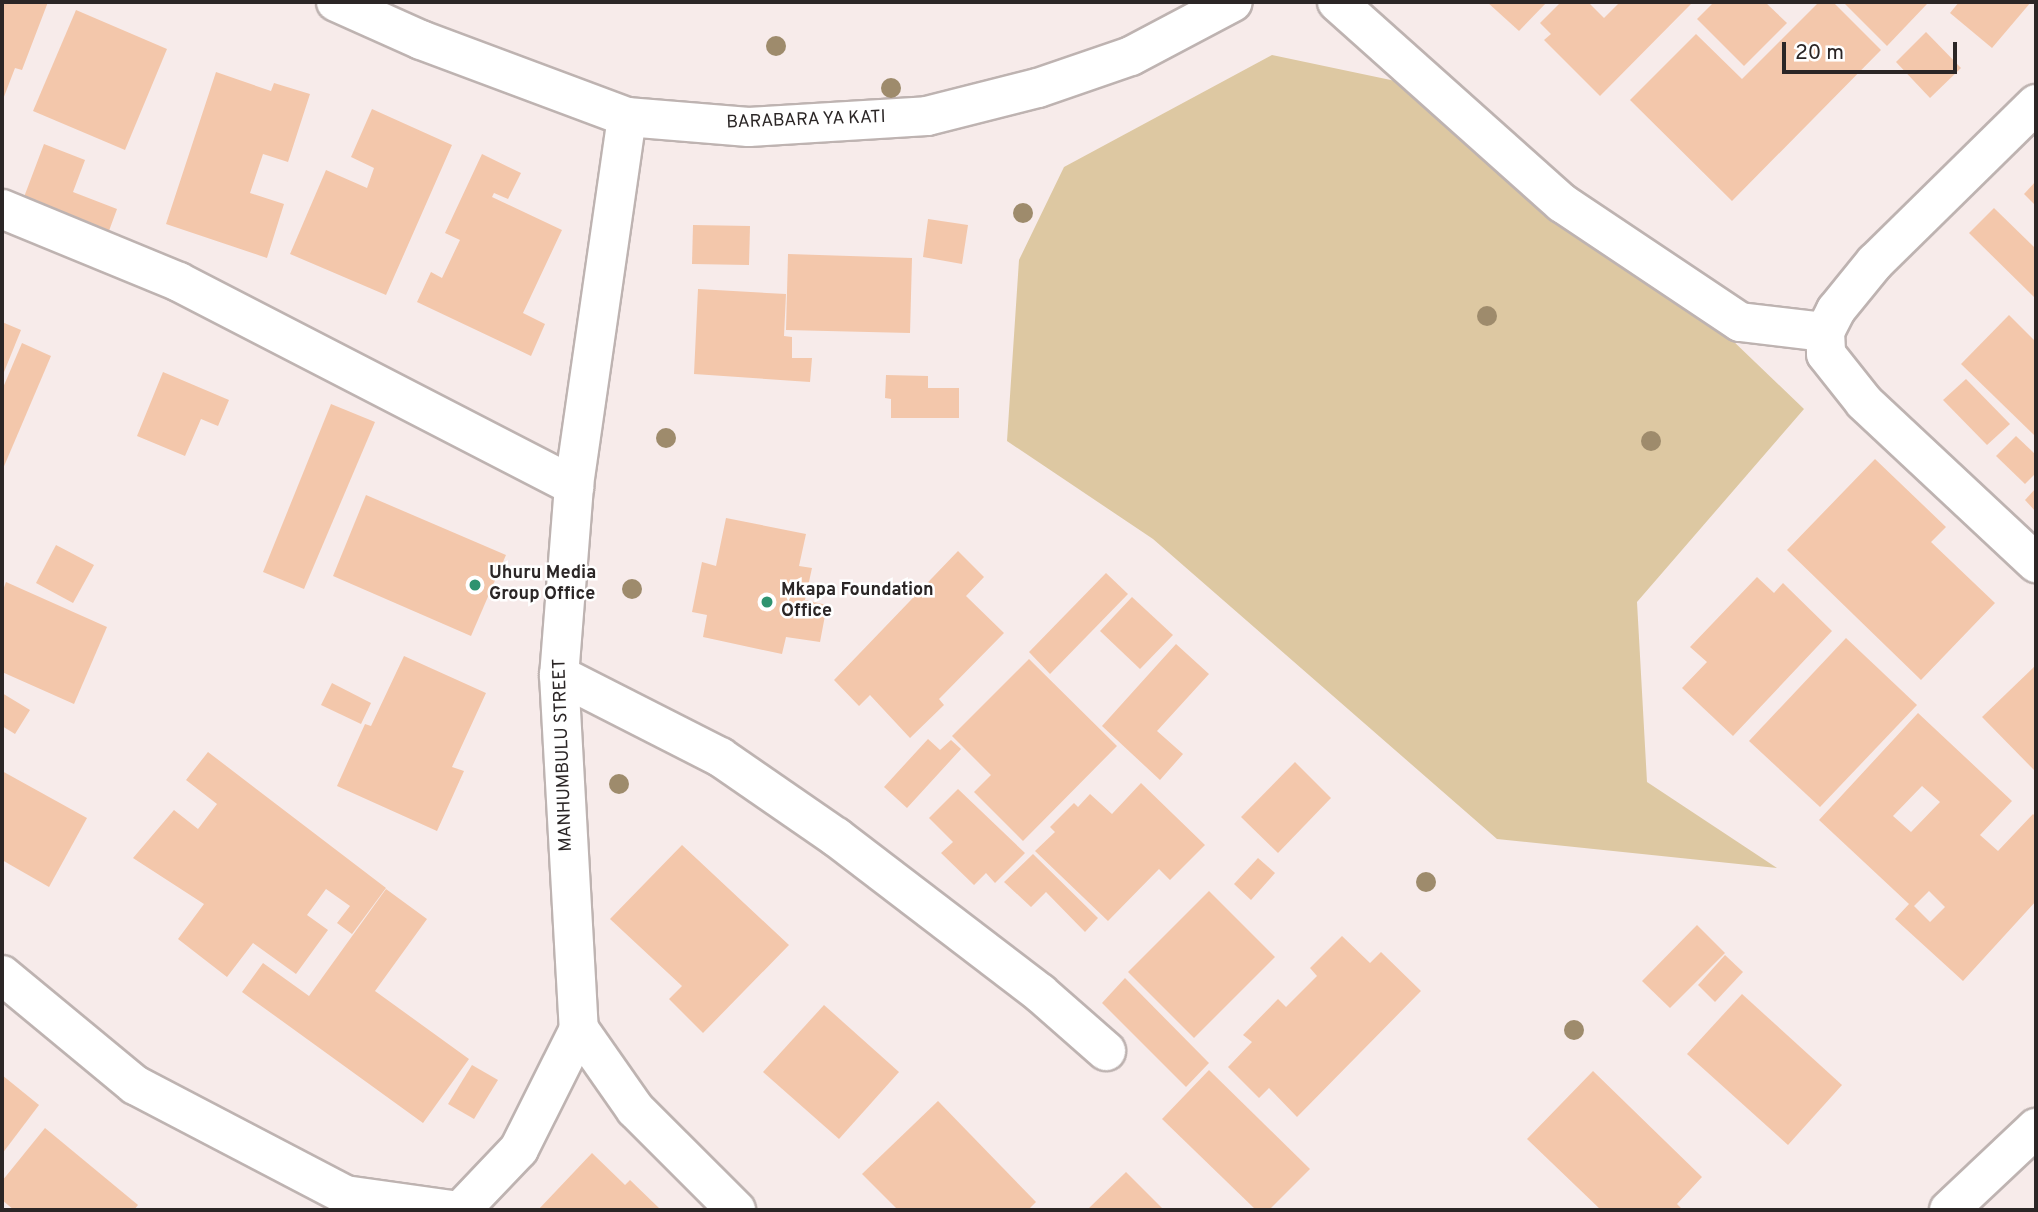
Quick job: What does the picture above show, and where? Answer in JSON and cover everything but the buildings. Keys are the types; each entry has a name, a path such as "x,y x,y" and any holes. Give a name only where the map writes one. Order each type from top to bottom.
{"street":[{"name":"BARABARA YA KATI","path":"336,2 421,40 627,117 749,127 927,116 1038,89 1131,57 1233,2"},
{"path":"1337,2 1562,203 1740,322 1825,332"},
{"path":"2036,104 1875,262 1836,310 1825,332 1825,354 1864,402 2036,563"},
{"name":"MANHUMBULU STREET","path":"579,1029 559,675 574,486 627,117"},
{"path":"2,209 179,282 574,486"},
{"path":"559,675 720,757 836,837 1040,993 1106,1051"},
{"path":"2,975 135,1085 345,1195 452,1210"},
{"path":"460,1210 519,1149 579,1029 635,1109 737,1210"},
{"path":"1949,1210 2036,1128"}],"shaded area":[{"path":"1272,55 1405,83 1656,267 1804,409 1637,602 1647,782 1777,868 1497,839 1153,539 1007,441 1019,260 1064,167"}],"place":[{"name":"Uhuru Media Group Office","path":"475,585"},
{"name":"Mkapa Foundation Office","path":"767,602"}]}
